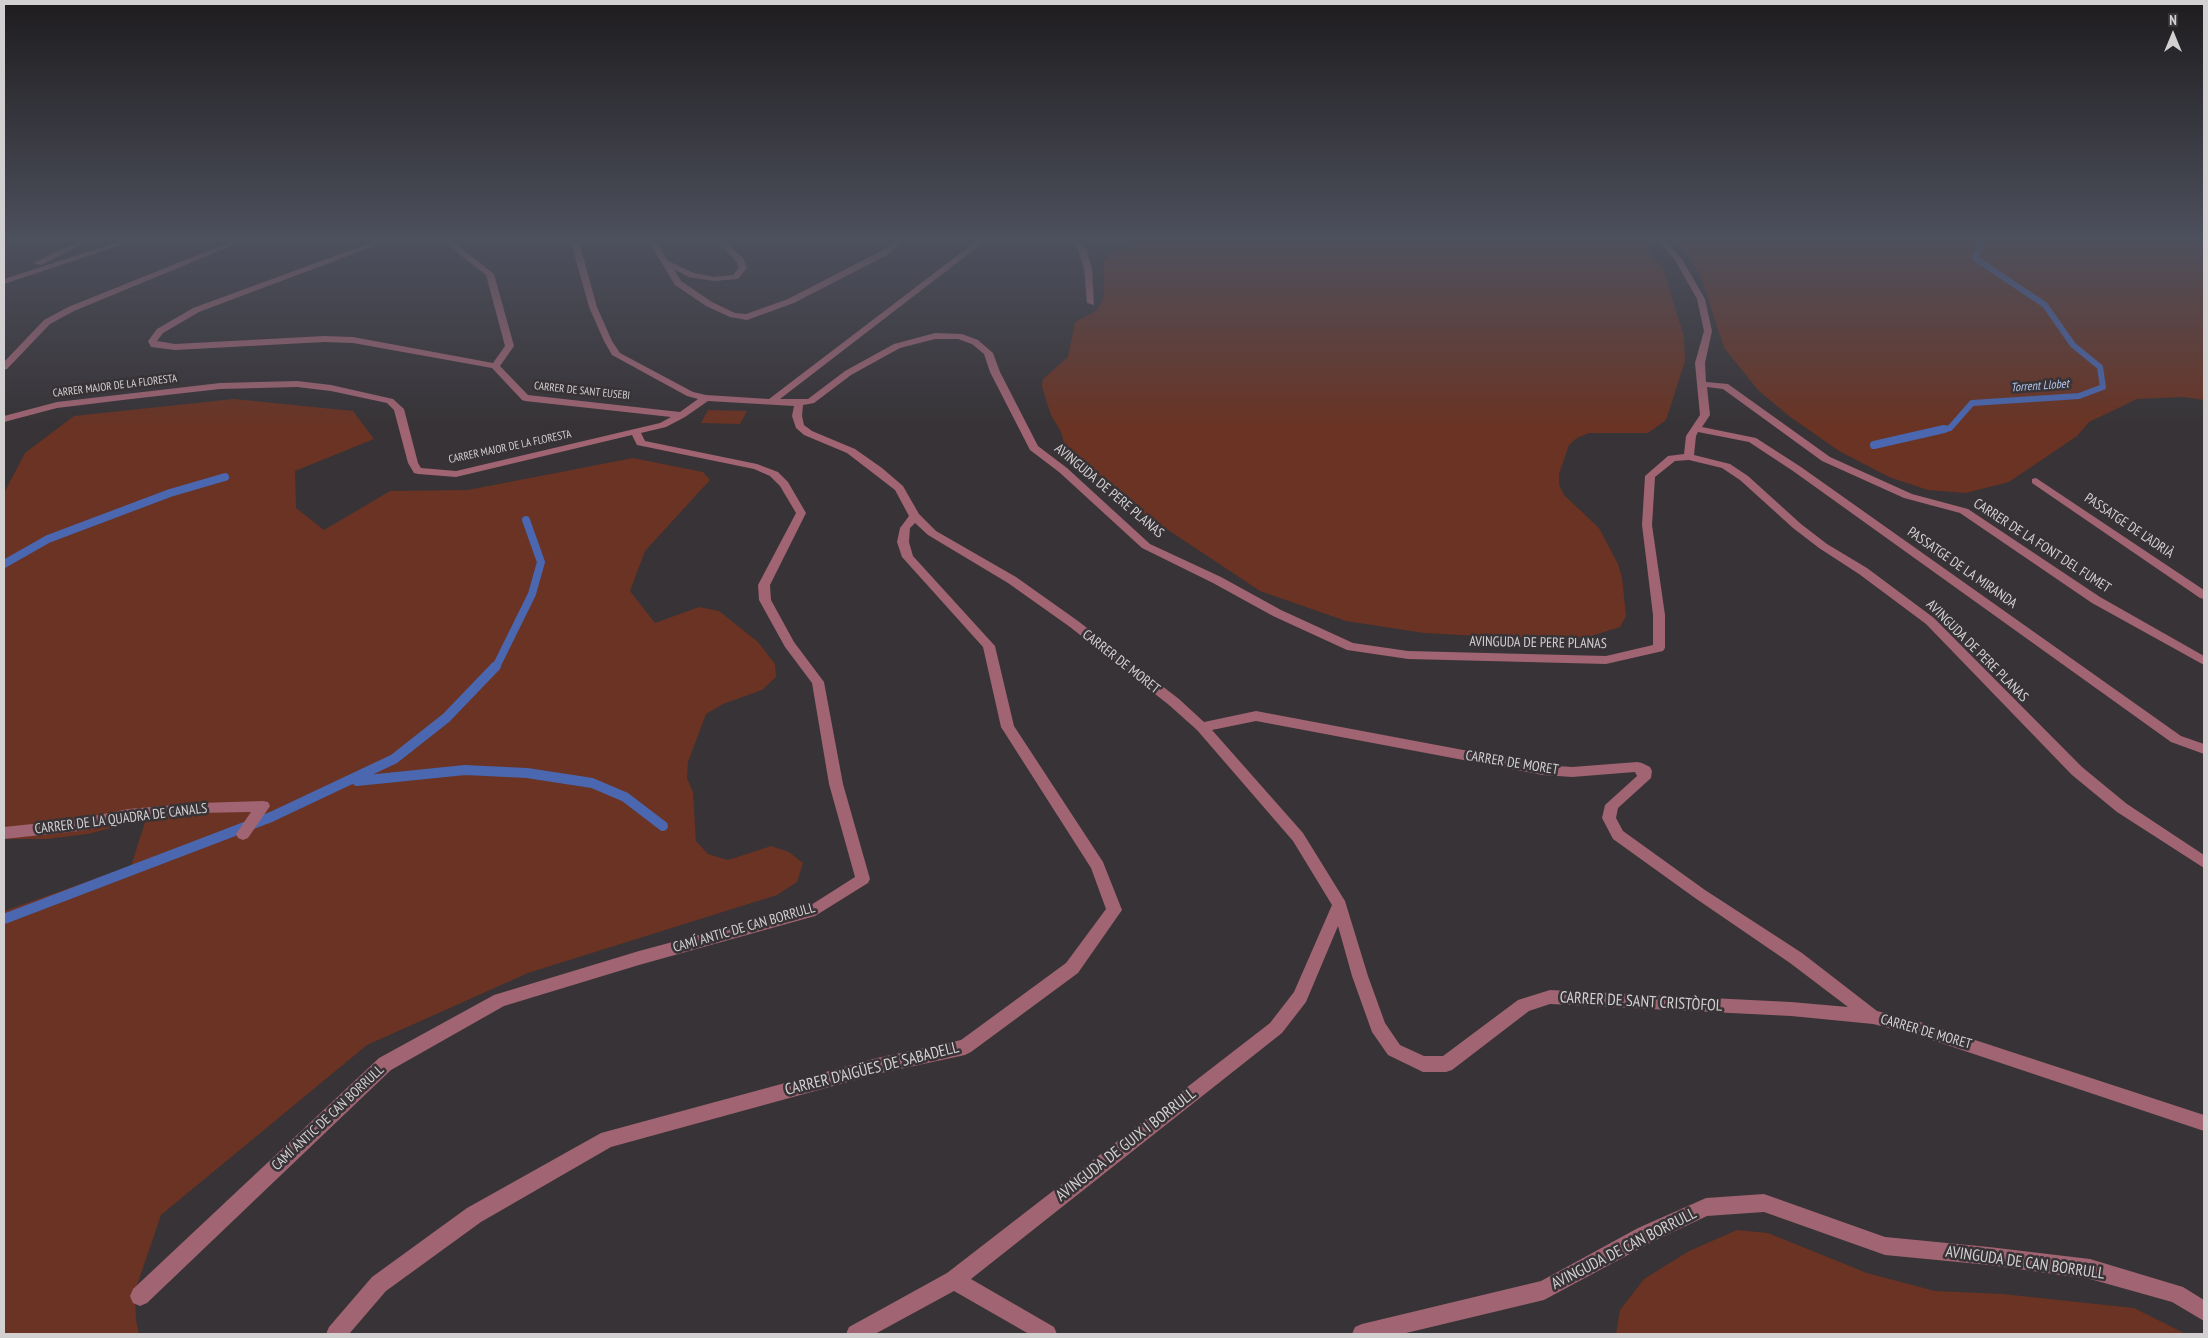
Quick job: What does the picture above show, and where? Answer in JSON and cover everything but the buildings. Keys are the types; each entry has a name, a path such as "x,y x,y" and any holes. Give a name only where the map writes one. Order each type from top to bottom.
{"street":[{"path":"4,367 47,322 82,304"},
{"path":"211,304 196,310 160,331 152,341 154,344 175,347 324,339 353,340 496,366 510,346 498,304"},
{"path":"593,304 608,341 617,354 690,394 706,398 798,403"},
{"path":"710,304 733,315 747,317 782,304"},
{"path":"772,402 899,304"},
{"path":"1689,457 1691,436 1705,415 1700,363 1708,331 1702,304"},
{"name":"AVINGUDA DE PERE PLANAS","path":"798,403 811,401 848,373 897,346 935,336 959,336 975,342 988,353 995,372 1034,448 1063,470 1146,546 1217,580 1277,614 1351,647 1408,655 1606,660 1659,648 1659,616 1647,525 1650,476 1672,458 1689,457 1714,461 1744,478 1797,526 1823,546 1863,571 1930,621 2077,771 2122,808 2204,862"},
{"name":"CARRER DE SANT EUSEBI","path":"496,366 525,398 682,415"},
{"name":"CARRER MAJOR DE LA FLORESTA","path":"4,419 57,405 220,386 297,384 331,388 390,402 399,409 413,463 418,471 456,474 663,425 682,415 706,398"},
{"name":"CARRER DE LA FONT DEL FUMET","path":"1702,384 1726,386 1826,459 1908,496 1964,511 2096,600 2204,661"},
{"name":"CARRER DE MORET","path":"798,403 797,416 799,426 808,432 851,451 878,470 898,488 914,516 932,532 1012,580 1074,624 1174,702 1202,727 1256,716 1543,770 1572,772 1637,767 1645,772 1644,778 1612,805 1609,818 1618,835 1700,894 1796,958 1873,1017 1926,1031 2204,1123"},
{"name":"PASSATGE DE LA MIRANDA","path":"1696,428 1752,440 1797,468 2176,739 2204,749"},
{"name":"CAMÍ ANTIC DE CAN BORRULL","path":"140,1296 385,1064 500,1000 639,958 815,910 863,879 836,784 818,682 789,644 765,600 764,585 801,513 784,484 774,474 756,467 641,443 635,431"},
{"name":"PASSATGE DE L'ADRIÀ","path":"2036,481 2204,595"},
{"name":"CARRER D'AIGÜES DE SABADELL","path":"336,1334 380,1284 474,1215 607,1139 877,1066 965,1047 1072,968 1114,910 1098,866 1008,727 988,646 908,557 903,542 905,528 914,516"},
{"name":"CARRER DE SANT CRISTÒFOL","path":"1202,727 1298,837 1340,905 1360,976 1378,1027 1394,1050 1423,1064 1446,1064 1524,1005 1550,997 1791,1009 1873,1017"},
{"name":"CARRER DE LA QUADRA DE CANALS","path":"4,833 79,825 128,815 198,808 263,806 243,834"},
{"name":"AVINGUDA DE GUIX I BORRULL","path":"856,1334 954,1280 1276,1028 1300,997 1340,905"},
{"name":"AVINGUDA DE CAN BORRULL","path":"1362,1334 1544,1290 1645,1235 1706,1207 1764,1203 1885,1246 1989,1256 2090,1269 2176,1294 2204,1311"},
{"path":"954,1280 1047,1334"}],"shaded area":[{"path":"1100,304 1674,304 1684,337 1685,361 1666,420 1648,433 1589,433 1577,438 1569,445 1559,474 1559,484 1564,495 1599,528 1618,564 1622,577 1626,616 1620,627 1585,638 1518,638 1424,633 1346,621 1260,591 1132,506 1064,443 1061,432 1051,415 1042,387 1043,379 1068,357 1075,322 1096,311"},
{"path":"1710,304 2204,304 2204,400 2183,397 2137,399 2089,422 2077,436 2009,482 1966,493 1928,490 1889,477 1839,451 1789,416 1759,391 1724,348"},
{"path":"234,399 353,411 374,439 295,471 296,508 324,530 390,491 468,490 633,458 703,472 710,480 645,551 630,591 655,623 699,607 719,611 758,642 775,664 776,677 762,690 723,704 706,714 688,762 687,778 693,792 696,841 708,854 728,860 771,846 789,852 803,863 797,882 777,895 528,973 367,1045 161,1215 135,1291 136,1320 139,1334 4,1334 4,911 131,866 146,819 88,834 47,839 4,839 4,493 25,453 74,416"},
{"path":"708,410 747,411 740,424 701,423"},
{"path":"1737,1230 1768,1233 1867,1273 1935,1291 2003,1294 2134,1308 2186,1334 1616,1334 1620,1310 1644,1279 1689,1251"}],"waterway":[{"name":"Torrent Llobet","path":"1938,431 1950,428 1972,403 2079,396 2103,387 2100,367 2073,345 2044,304"},
{"name":"Torrent Llobet","path":"1874,445 1944,429"},
{"path":"4,564 48,539 170,493 225,477"},
{"path":"496,667 532,594 541,562 526,520"},
{"path":"4,919 271,817 394,759 446,718 496,666"},
{"path":"357,781 465,770 527,773 592,783 625,797 663,826"}]}
